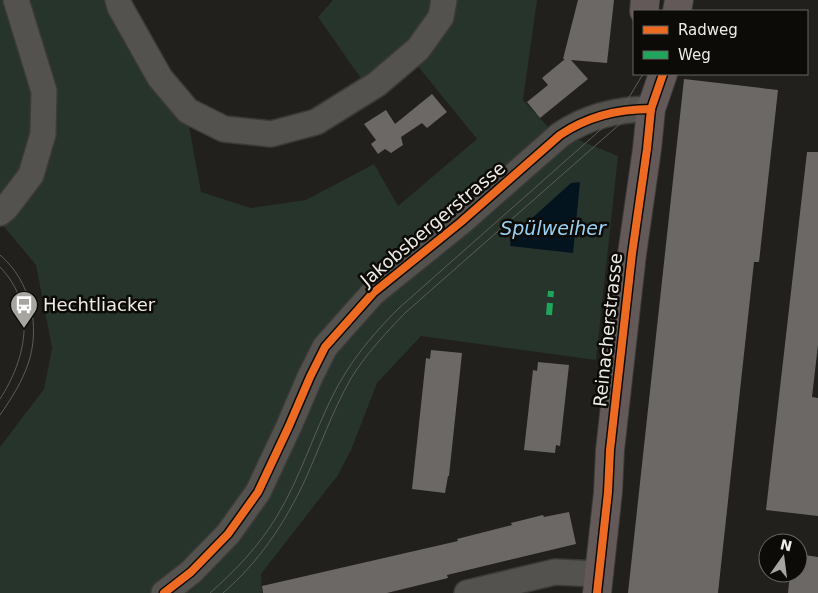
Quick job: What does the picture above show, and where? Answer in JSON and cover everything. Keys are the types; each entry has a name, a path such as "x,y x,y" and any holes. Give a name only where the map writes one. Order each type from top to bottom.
{"main road":[{"name":"Reinacherstrasse","path":"644,75 651,109"},
{"name":"Reinacherstrasse","path":"598,584 617,384 634,235 651,109 664,75"}],"street":[{"path":"0,213 31,175 43,134 44,91 16,0"},
{"path":"118,0 120,7 160,78 188,111 224,129 271,134 316,122 377,84 418,49 441,17 444,0"},
{"name":"Jakobsbergerstrasse","path":"164,593 191,572 228,534 258,492 325,347 373,293 461,222 560,135 573,126 620,110 651,109"},
{"path":"467,593 555,572 598,584"}],"green space":[{"path":"0,0 107,0 188,121 201,192 251,208 306,200 374,164 398,206 477,139 403,48 362,80 318,17 333,0 537,0 523,100 549,128 618,156 596,360 421,336 377,383 351,450 338,475 261,574 262,593 0,593 0,447 44,389 52,348 36,265 0,222"}],"water":[{"name":"Spülweiher","path":"580,182 573,253 510,246 511,237 571,183"}],"building":[{"path":"578,0 614,0 607,63 571,60 588,79 540,118 527,102 548,85 542,78 565,59 563,59"},
{"path":"684,79 778,90 759,262 754,262 718,593 628,593"},
{"path":"432,94 447,112 427,128 422,123 401,137 403,145 391,153 385,149 378,154 371,144 376,140 364,124 386,110 395,124"},
{"path":"807,152 818,152 818,345 812,397 818,398 818,516 766,510"},
{"path":"431,350 462,353 449,476 445,493 412,489 426,358 430,359"},
{"path":"538,362 569,365 560,446 556,445 555,453 524,450 533,370 537,371"},
{"path":"569,512 576,544 447,575 448,578 387,593 263,593 262,586 458,541 457,539 543,515 544,517"},
{"path":"808,556 818,557 818,593 788,593 789,583 808,583"}],"tram line":[{"path":"658,10 659,0"},
{"path":"666,10 667,0"},
{"path":"210,593 246,557 277,516 293,487 333,395 354,359 371,338 399,308 615,117 642,75"},
{"path":"223,593 248,568 280,526 305,480 350,380 376,345 405,313 621,123 638,103 652,75"},
{"path":"0,255 11,266 26,291 31,305 33,320 32,350 26,371 0,415"},
{"path":"0,267 12,282 20,298 24,315 24,333 21,350 16,367 0,399"}],"marked path":[{"path":"549,315 551,291"}],"cycle path":[{"path":"597,593 608,492 610,450 632,254 651,109 663,75"},
{"path":"164,593 191,572 228,534 258,492 325,347 373,293 461,222 560,135 592,118 626,110 651,109"}],"place":[{"name":"Hechtliacker","path":"24,329"}]}
